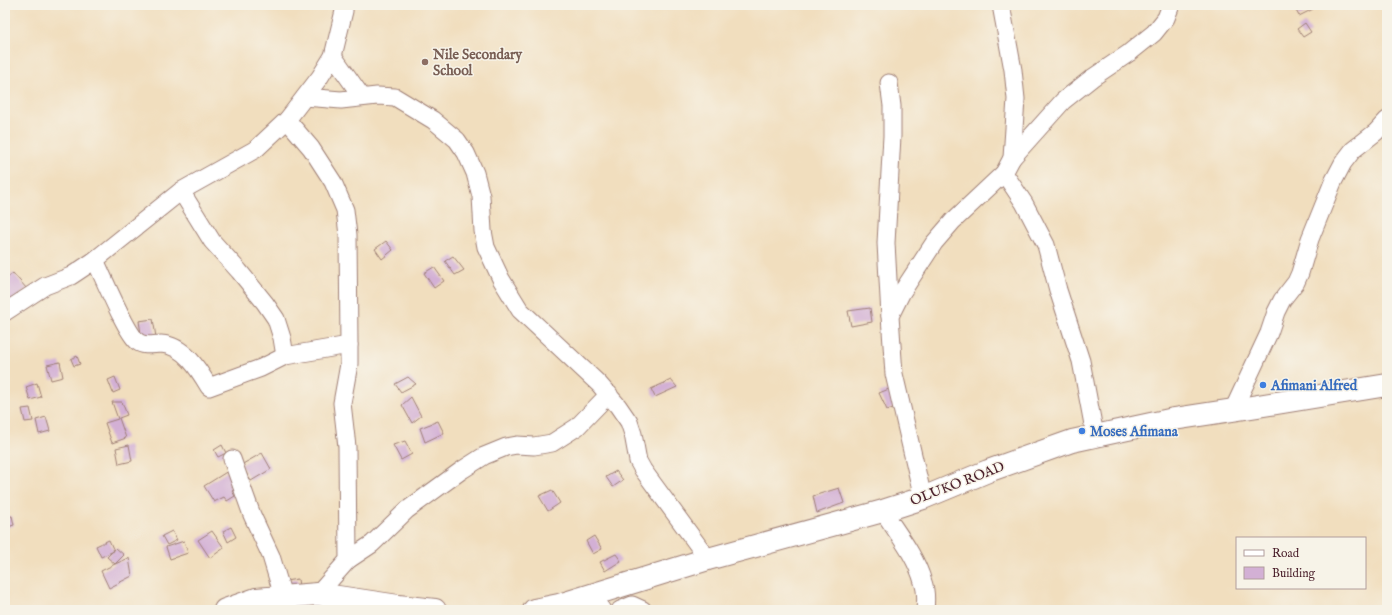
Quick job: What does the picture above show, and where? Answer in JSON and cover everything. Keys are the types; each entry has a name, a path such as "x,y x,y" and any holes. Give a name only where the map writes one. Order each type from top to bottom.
{"main road":[{"name":"OLUKO ROAD","path":"534,610 559,605 596,602 708,559 883,511 923,498 988,471 1072,441 1174,419 1387,384"},
{"path":"225,610 256,599 318,594 435,610"}],"street":[{"path":"5,312 45,286 71,276 95,260 181,191 256,149 287,120 320,77 333,56 344,11 344,5"},
{"path":"1001,5 1013,70 1016,99 1012,158"},
{"path":"890,316 902,292 934,243 953,221 1004,173 1012,158 1063,101 1154,33 1166,18 1171,5"},
{"path":"333,56 362,97"},
{"path":"889,83 892,106 892,136 886,243 894,374 923,498"},
{"path":"305,97 341,100 377,96 395,97 433,120 457,140 466,153 475,173 481,196 483,231 486,247 501,279 520,310 609,394 629,422 638,461 643,470 708,559"},
{"path":"287,120 311,148 328,175 345,210 348,235 349,364 342,403 347,447 348,560"},
{"path":"1233,410 1269,333 1276,312 1282,300 1296,282 1300,273 1310,239 1333,182 1343,162 1353,150 1376,132 1387,120"},
{"path":"1004,173 1024,203 1046,245 1058,290 1081,361 1095,435"},
{"path":"181,191 212,241 239,271 276,319 282,338 285,356"},
{"path":"95,260 130,332 137,341 145,345 162,344 173,346 199,371 210,388 261,368 285,356 349,345"},
{"path":"318,594 348,560 372,544 407,510 462,470 484,456 506,447 517,444 534,446 552,442 577,427 609,394"},
{"path":"232,460 250,509 270,556 283,596"},
{"path":"883,511 919,570 924,583 925,610"},
{"path":"620,610 632,604 643,610"}],"building":[{"path":"1293,5 1311,5 1313,9 1299,16"},
{"path":"1305,23 1311,32 1303,37 1297,29"},
{"path":"386,241 393,250 382,259 375,249"},
{"path":"453,256 464,270 455,275 445,261"},
{"path":"434,267 444,281 434,288 424,273"},
{"path":"13,273 27,289 5,308 5,276 7,278"},
{"path":"870,308 872,322 851,326 848,311"},
{"path":"153,319 156,337 142,340 139,321"},
{"path":"77,356 80,364 74,366 71,359"},
{"path":"60,362 63,377 51,380 47,365"},
{"path":"115,377 120,390 113,393 108,380"},
{"path":"408,377 416,384 401,392 395,384"},
{"path":"671,380 677,387 655,397 651,389"},
{"path":"37,383 41,397 30,400 26,387"},
{"path":"889,389 897,407 887,410 879,393"},
{"path":"411,397 421,416 412,423 402,405"},
{"path":"112,402 122,402 127,415 119,418 126,438 112,443 105,423 118,419"},
{"path":"30,408 33,421 25,422 22,409"},
{"path":"46,417 50,431 39,434 36,420"},
{"path":"438,421 444,433 425,442 420,428"},
{"path":"405,441 412,454 401,460 393,445"},
{"path":"129,445 132,461 119,464 116,448"},
{"path":"222,445 226,453 218,457 214,450"},
{"path":"262,453 271,469 251,481 241,465"},
{"path":"228,471 237,488 232,491 235,496 227,501 224,497 214,502 204,486"},
{"path":"616,471 623,480 613,487 606,477"},
{"path":"839,488 844,503 817,513 813,496"},
{"path":"552,490 560,503 548,511 539,496"},
{"path":"12,516 14,525 5,528 5,517"},
{"path":"231,527 236,537 228,542 223,531"},
{"path":"172,531 177,540 167,545 162,536"},
{"path":"212,531 224,548 210,558 198,540"},
{"path":"594,536 602,549 593,554 586,541"},
{"path":"109,540 114,551 101,557 96,546"},
{"path":"184,541 188,553 170,559 166,547"},
{"path":"116,548 124,555 115,564 107,557"},
{"path":"616,554 621,561 605,571 600,562"},
{"path":"129,558 132,576 109,588 101,571"},
{"path":"298,579 299,587 286,589 285,581"}],"place":[{"name":"Nile Secondary School","path":"425,62"},
{"name":"Afimani Alfred","path":"1263,385"},
{"name":"Moses Afimana","path":"1082,431"}]}
